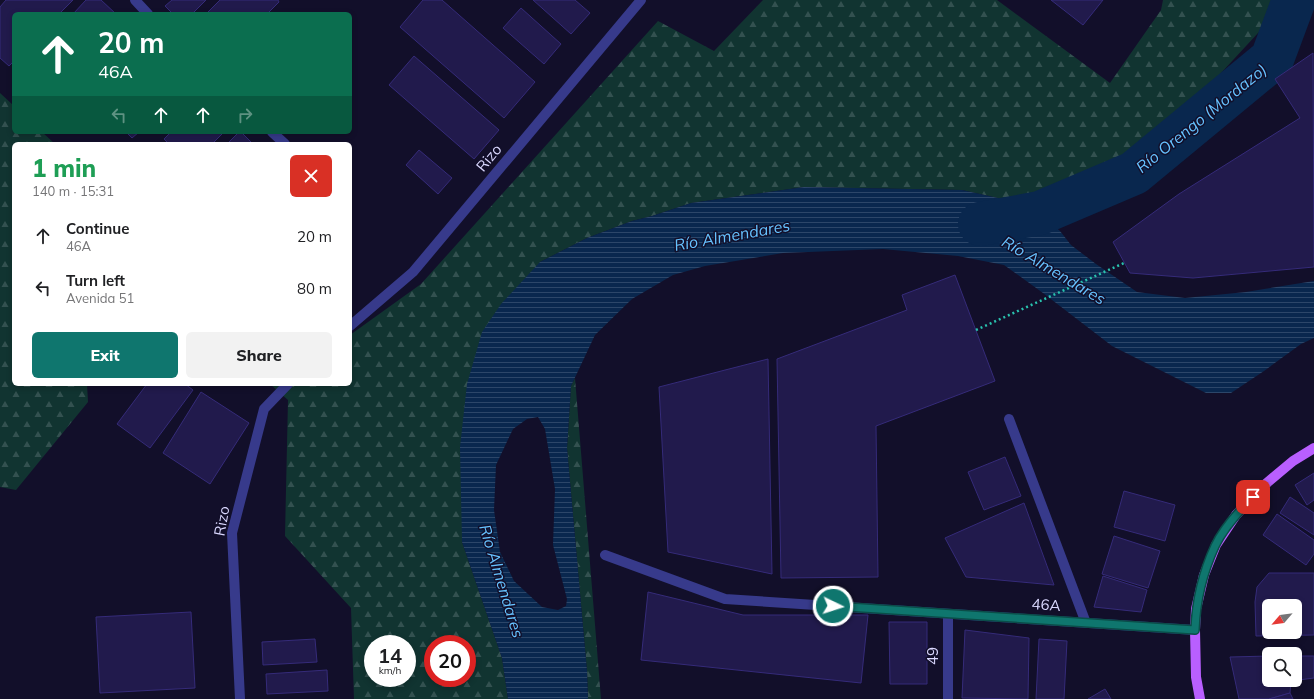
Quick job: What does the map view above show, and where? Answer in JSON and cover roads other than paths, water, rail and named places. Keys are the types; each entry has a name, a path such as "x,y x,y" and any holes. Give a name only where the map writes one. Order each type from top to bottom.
{"main road":[{"path":"1200,699 1196,677 1196,609 1204,575 1216,545 1236,515 1262,487 1293,461 1314,448"}],"street":[{"path":"135,0 146,12"},
{"name":"Rizo","path":"352,324 413,272 641,0"},
{"path":"274,134 283,142"},
{"name":"Rizo","path":"240,699 232,533 264,409 286,386"},
{"path":"1009,419 1086,623"},
{"name":"46A","path":"605,555 725,599 1195,630"},
{"name":"49","path":"948,614 948,699"}],"water":[{"name":"Río Almendares","path":"804,187 962,190 1020,203 1040,213 1060,231 1071,245 1137,292 1185,298 1246,292 1314,281 1314,338 1301,344 1231,393 1206,393 1112,346 1004,265 958,256 883,249 783,253 705,266 673,275 632,299 595,335 571,386 567,448 587,671 588,699 508,699 502,658 462,542 460,447 467,384 482,332 501,304 540,262 587,238 632,221 691,203","holes":["538,417 545,429 555,489 553,545 567,599 566,606 558,610 542,607 514,581 500,552 494,510 496,465 513,429 527,419"]}],"waterway":[{"name":"Río Orengo (Mordazo)","path":"980,224 1040,213 1134,173 1272,59 1294,0"}]}
